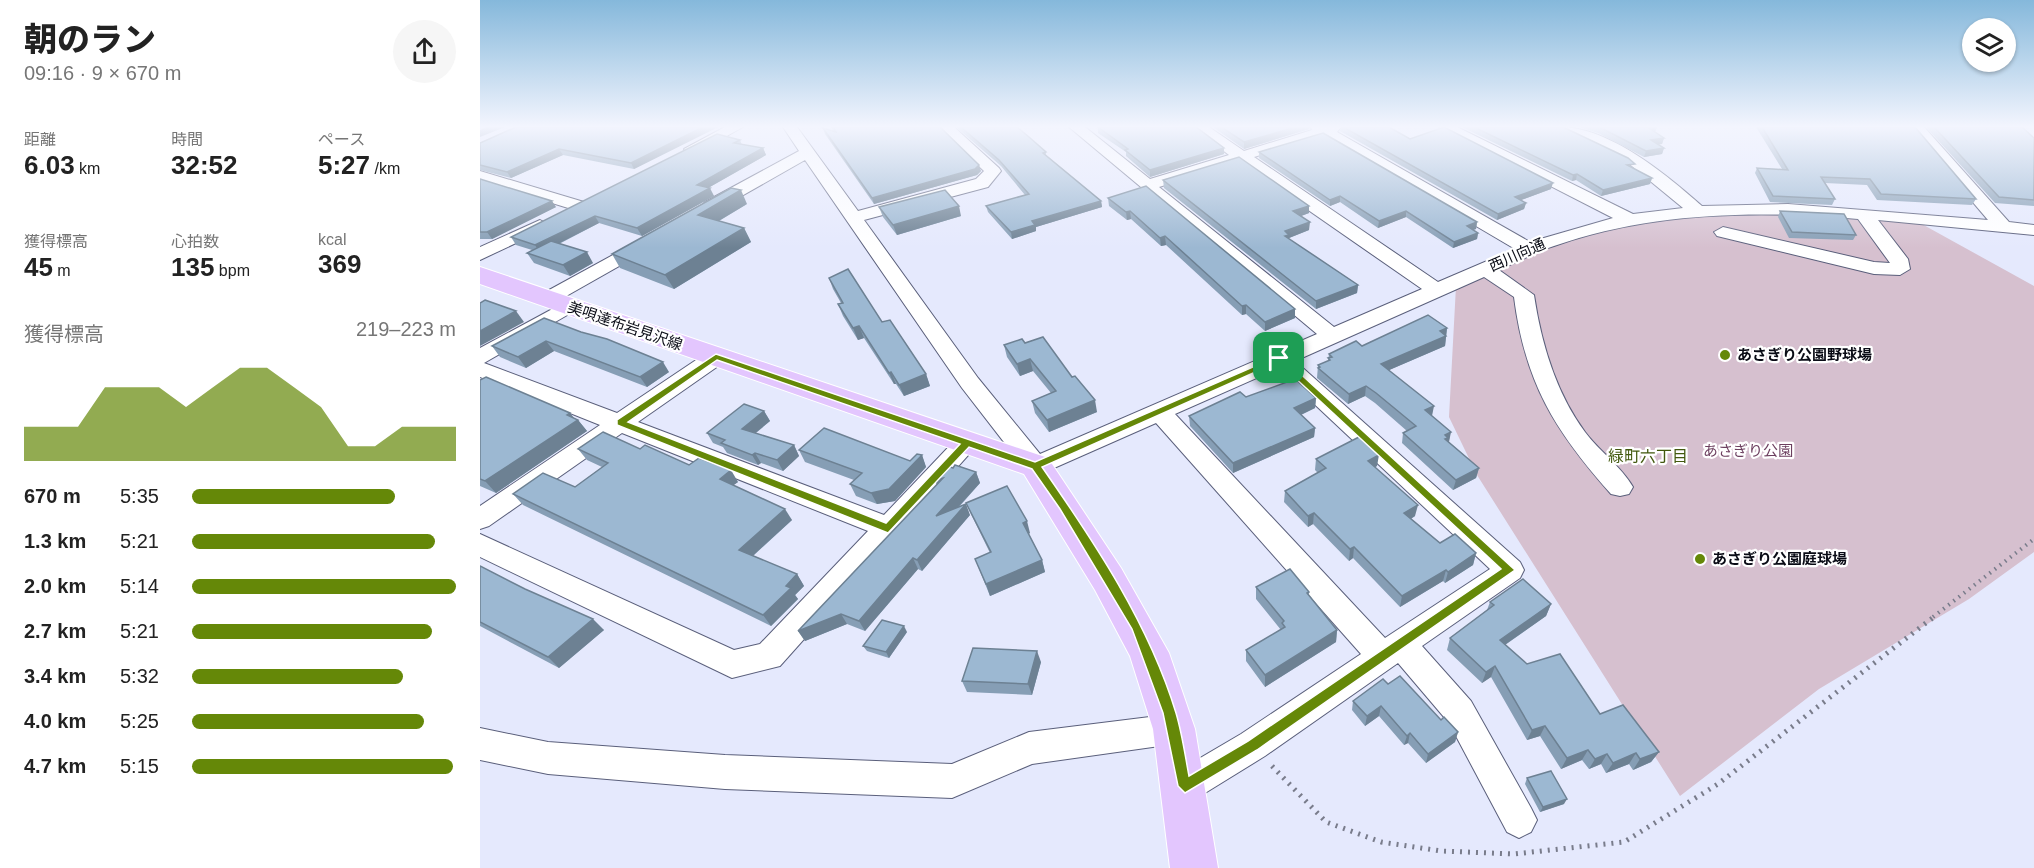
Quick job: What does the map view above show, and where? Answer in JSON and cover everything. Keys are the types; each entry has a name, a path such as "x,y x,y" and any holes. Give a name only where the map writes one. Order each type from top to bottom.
{"main road":[{"name":"美唄達布岩見沢線","path":"480,275 1036,466"},
{"path":"1036,466 1064,506 1137,627 1160,680 1174,729 1185,786 1193,857"}],"street":[{"path":"693,217 781,168"},
{"path":"819,168 970,383 1036,466"},
{"path":"854,217 982,183 993,171 989,168"},
{"path":"1126,168 1332,335"},
{"path":"1147,185 1204,168"},
{"path":"1258,168 1436,290"},
{"path":"1393,168 1528,249"},
{"path":"1527,168 1628,218"},
{"path":"1644,168 1695,209"},
{"path":"1951,168 2004,228"},
{"path":"480,176 583,203 480,254"},
{"name":"西川向通","path":"1036,466 1528,249 1568,234 1628,218 1695,209 1776,208 2034,230"},
{"path":"1723,232 1874,268 1900,269 1899,259 1865,216"},
{"path":"480,357 558,302 662,234"},
{"path":"1485,269 1524,295 1525,310 1551,390 1571,430 1620,488"},
{"path":"480,519 716,357"},
{"path":"1185,786 1253,746 1509,570 1279,358"},
{"path":"480,369 621,422 888,528"},
{"path":"1159,411 1391,650 1460,712 1519,820"},
{"path":"480,545 732,663 769,656 967,443"},
{"path":"480,744 548,758 725,772 952,781 1029,748 1174,729"}],"path":[{"path":"1253,746 1326,822 1381,842 1441,851 1514,854 1624,842 1718,784 2034,539"}],"green space":[{"name":"あさぎり公園","path":"1782,211 1920,223 2034,286 2034,552 1969,599 1819,689 1680,796 1477,475 1449,417 1456,286 1584,233 1674,214"}],"building":[{"path":"490,168 517,168 507,172"},
{"path":"650,168 728,168 697,185 710,188 637,228 595,216 535,245 511,237"},
{"path":"851,168 976,168 975,169 872,198"},
{"path":"1006,168 1061,168 1101,201 1032,221 1035,225 1011,232 986,206 1029,194"},
{"path":"1204,168 1254,168 1309,206 1293,211 1310,222 1285,231 1289,235 1285,236 1358,285 1316,301 1163,180"},
{"path":"1282,168 1383,168 1477,222 1467,226 1478,233 1454,242 1406,211 1379,221 1340,196 1330,200"},
{"path":"1415,168 1523,168 1553,183 1515,197 1526,203 1498,214"},
{"path":"1558,168 1632,168 1652,178 1603,190 1577,174 1573,175"},
{"path":"1757,168 1788,170 1786,168 1949,168 1976,199 1881,194 1870,179 1821,177 1835,199 1773,196"},
{"path":"1972,168 2034,168 2034,200 1999,197"},
{"path":"480,179 552,201 487,232 480,232"},
{"path":"1146,186 1295,309 1265,322 1246,305 1242,306 1165,236 1160,238 1130,211 1126,212 1108,198"},
{"path":"731,188 741,190 698,215 744,228 665,275 612,254"},
{"path":"945,190 959,206 893,225 879,207"},
{"path":"1780,211 1844,214 1856,235 1792,232"},
{"path":"551,241 587,252 563,265 527,253"},
{"path":"848,269 882,322 890,320 926,374 899,385 859,326 853,328 838,304 843,303 829,278"},
{"path":"485,300 516,311 480,331 480,303"},
{"path":"1428,315 1447,328 1440,331 1446,336 1381,364 1434,406 1425,410 1451,432 1445,435 1448,438 1445,439 1479,468 1456,480 1403,433 1416,426 1376,393 1366,386 1349,394 1318,368 1320,367 1318,365 1330,360 1328,358 1332,357 1329,354 1356,341 1362,346"},
{"path":"544,318 607,339 663,362 640,377 546,341 518,357 492,346"},
{"path":"1043,337 1072,377 1075,376 1095,400 1047,420 1032,401 1056,391 1030,359 1017,364 1004,345 1022,339 1025,343"},
{"path":"486,377 570,413 567,415 578,420 485,481 480,479 480,380"},
{"path":"1295,379 1316,398 1294,408 1315,428 1233,463 1189,416 1240,392 1246,397"},
{"path":"744,404 764,411 742,429 794,445 777,460 755,453 752,455 721,443 725,440 707,433"},
{"path":"824,428 910,461 917,454 922,455 889,489 871,493 850,484 862,473 799,450"},
{"path":"603,432 640,449 645,445 689,465 699,458 731,470 720,479 785,509 739,550 797,574 786,586 791,588 763,615 513,494 543,473 575,487 608,463 578,449"},
{"path":"1359,437 1379,455 1368,461 1418,505 1404,513 1440,543 1455,534 1476,553 1448,572 1446,570 1402,596 1354,547 1350,549 1314,513 1308,516 1285,491 1326,468 1316,459"},
{"path":"955,465 976,472 936,516 966,504 917,560 913,558 859,621 841,614 798,631 943,478 935,480 948,466 953,468"},
{"path":"1007,486 1027,521 1023,523 1042,560 986,584 975,559 991,552 966,503"},
{"path":"480,566 593,619 548,657 480,622"},
{"path":"1290,569 1337,630 1265,675 1246,650 1285,627 1282,623 1284,621 1256,587"},
{"path":"1523,579 1551,604 1500,640 1527,664 1560,654 1600,714 1623,705 1659,752 1640,759 1636,753 1613,763 1607,754 1595,759 1588,750 1567,758 1545,726 1532,730 1495,666 1486,672 1450,638 1494,605 1490,602"},
{"path":"882,620 904,626 886,652 863,646"},
{"path":"973,648 1037,651 1028,684 962,681"},
{"path":"1400,676 1441,720 1444,717 1458,732 1428,754 1410,733 1407,736 1381,706 1367,716 1353,701 1383,679 1388,684"},
{"path":"1551,771 1567,799 1543,807 1527,778"}],"place":[{"name":"あさぎり公園野球場","path":"1725,355"},
{"name":"あさぎり公園庭球場","path":"1700,559"}],"district":[{"name":"緑町六丁目","path":"1648,456"}],"route":[{"path":"1279,358 1036,466 716,357 621,422 888,528 967,443 1036,466 1064,506 1137,627 1160,680 1170,713 1185,786 1253,746 1509,570 1279,358"}]}
